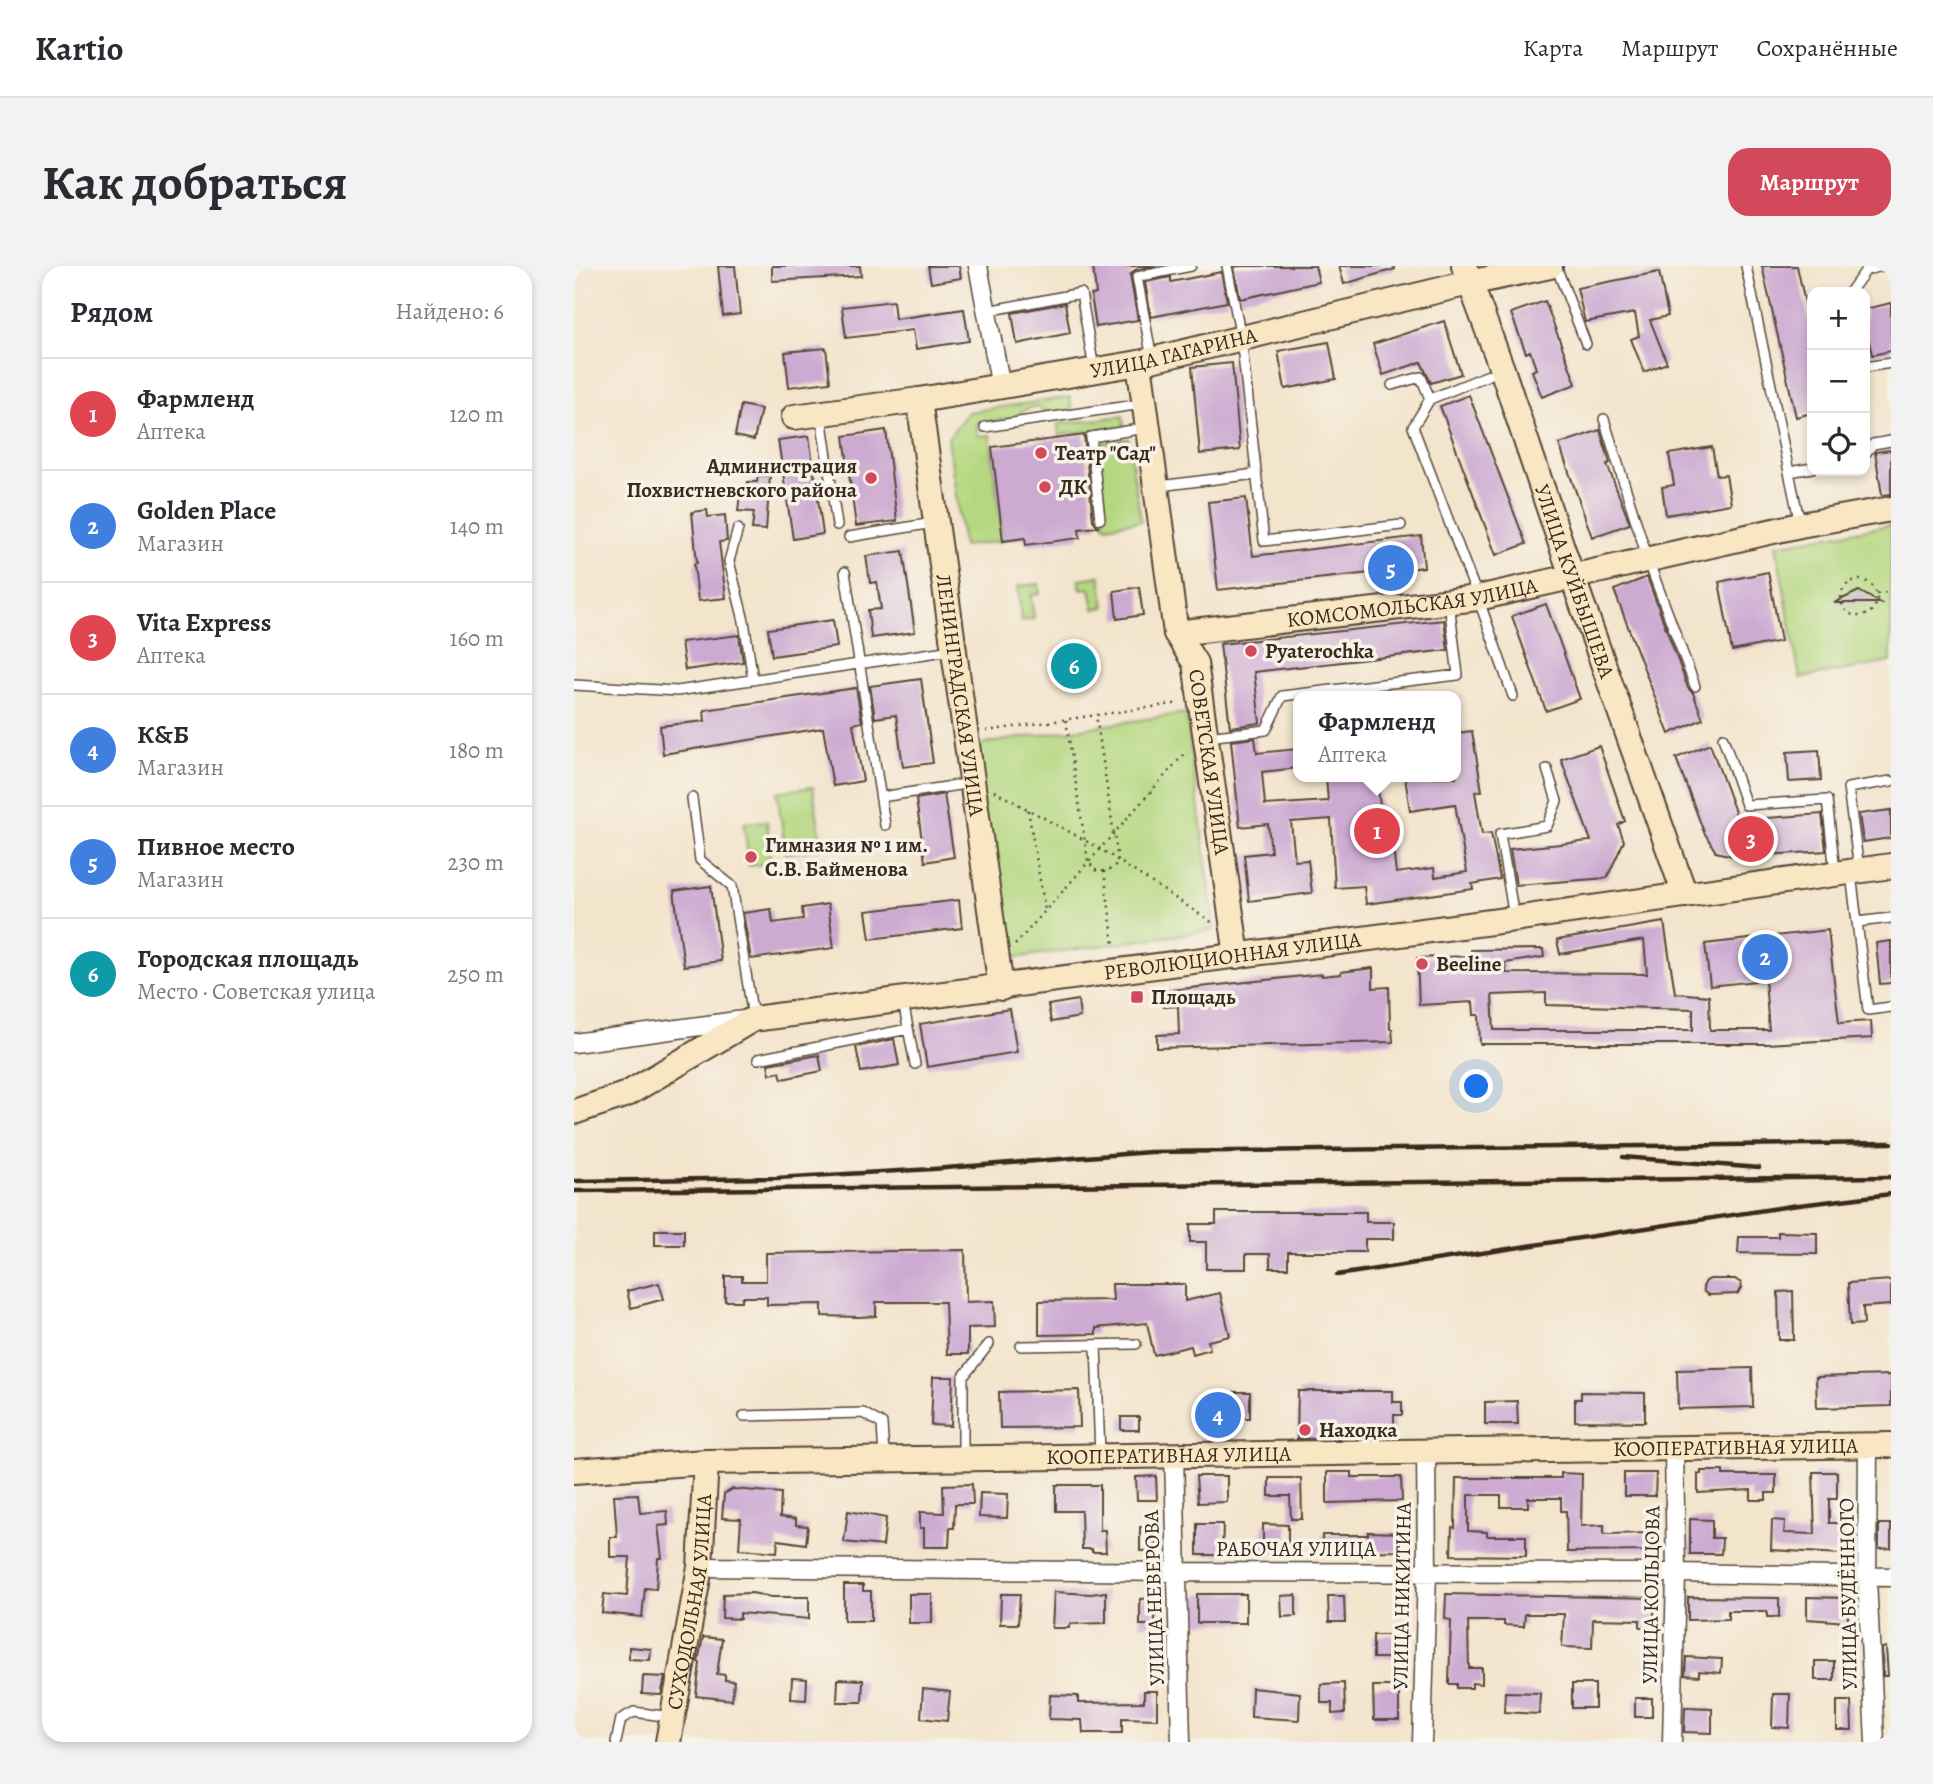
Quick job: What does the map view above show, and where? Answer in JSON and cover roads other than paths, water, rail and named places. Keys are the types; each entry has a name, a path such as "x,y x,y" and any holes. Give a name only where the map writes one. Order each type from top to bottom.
{"street":[{"path":"978,266 1001,387"},
{"name":"УЛИЦА ГАГАРИНА","path":"794,417 919,400 1146,362 1466,274 1550,266"},
{"name":"УЛИЦА КУЙБЫШЕВА","path":"1466,274 1502,369 1572,578 1685,895"},
{"name":"СОВЕТСКАЯ УЛИЦА","path":"1146,362 1147,415 1176,632 1195,663 1200,701 1197,745 1237,956"},
{"name":"ЛЕНИНГРАДСКАЯ УЛИЦА","path":"919,400 1000,988"},
{"name":"КОМСОМОЛЬСКАЯ УЛИЦА","path":"1176,632 1478,598 1800,525 1891,509"},
{"name":"РЕВОЛЮЦИОННАЯ УЛИЦА","path":"574,1043 1514,919 1891,866"},
{"path":"574,1112 626,1094 753,1019"},
{"name":"КООПЕРАТИВНАЯ УЛИЦА","path":"574,1470 706,1461 1880,1445"},
{"name":"УЛИЦА БУДЁННОГО","path":"1875,1742 1867,1578 1880,1445"},
{"name":"УЛИЦА КОЛЬЦОВА","path":"1672,1742 1676,1573 1674,1449"},
{"name":"УЛИЦА НИКИТИНА","path":"1422,1742 1427,1572 1426,1450"},
{"name":"УЛИЦА НЕВЕРОВА","path":"1174,1454 1181,1742"},
{"name":"СУХОДОЛЬНАЯ УЛИЦА","path":"668,1742 700,1567 706,1461"},
{"name":"РАБОЧАЯ УЛИЦА","path":"700,1567 1676,1573 1891,1577"}],"lane":[{"path":"1146,362 1137,277 1191,266"},
{"path":"1227,266 1241,338 1264,541 1401,525"},
{"path":"1556,266 1586,344"},
{"path":"1746,266 1800,525"},
{"path":"1854,287 1866,270 1883,266"},
{"path":"987,310 1081,293 1094,371"},
{"path":"1870,366 1891,363"},
{"path":"1502,369 1430,399 1413,428 1513,696"},
{"path":"1392,385 1421,377 1430,399"},
{"path":"820,414 837,525"},
{"path":"985,427 1147,415"},
{"path":"1100,519 1091,437 1147,415"},
{"path":"1604,419 1648,560 1695,686"},
{"path":"1870,448 1873,444 1891,441"},
{"path":"1789,472 1807,469"},
{"path":"1157,486 1256,474"},
{"path":"849,537 936,523"},
{"path":"738,528 730,561 744,621 753,680"},
{"path":"845,572 885,825"},
{"path":"1324,691 1458,675 1448,602"},
{"path":"574,685 677,691 954,650"},
{"path":"1197,745 1266,730 1282,696 1293,695"},
{"path":"1723,738 1746,805 1827,800 1848,872 1868,1010 1891,1007"},
{"path":"1514,919 1500,834 1547,826 1556,801 1547,769"},
{"path":"881,797 972,781"},
{"path":"1848,872 1848,788 1891,781"},
{"path":"692,798 700,860 732,886 753,1019"},
{"path":"1857,922 1891,918"},
{"path":"902,1000 915,1064"},
{"path":"758,1059 908,1029"},
{"path":"963,1457 963,1377 989,1344"},
{"path":"1021,1346 1136,1344"},
{"path":"1096,1345 1100,1455"},
{"path":"744,1416 863,1413 882,1424 884,1458"},
{"path":"616,1742 621,1719 634,1712 673,1717"}],"railway":[{"path":"574,1181 776,1178 1150,1152 1891,1143"},
{"path":"1623,1157 1759,1168"},
{"path":"574,1191 1891,1177"},
{"path":"1337,1275 1791,1206 1891,1194"}],"place":[{"name":"Театр \"Сад\"","path":"1041,453"},
{"name":"Администрация Похвистневского района","path":"871,478"},
{"name":"ДК","path":"1045,487"},
{"name":"Пивное место","path":"1391,568"},
{"name":"Pyaterochka","path":"1251,651"},
{"name":"Городская площадь","path":"1074,666"},
{"name":"Фармленд","path":"1377,831"},
{"name":"Vita Express","path":"1751,839"},
{"name":"Гимназия № 1 им. С.В. Байменова","path":"751,857"},
{"name":"Golden Place","path":"1765,957"},
{"name":"Beeline","path":"1422,964"},
{"name":"Площадь","path":"1137,997"},
{"name":"К&Б","path":"1218,1415"},
{"name":"Находка","path":"1305,1430"}]}
